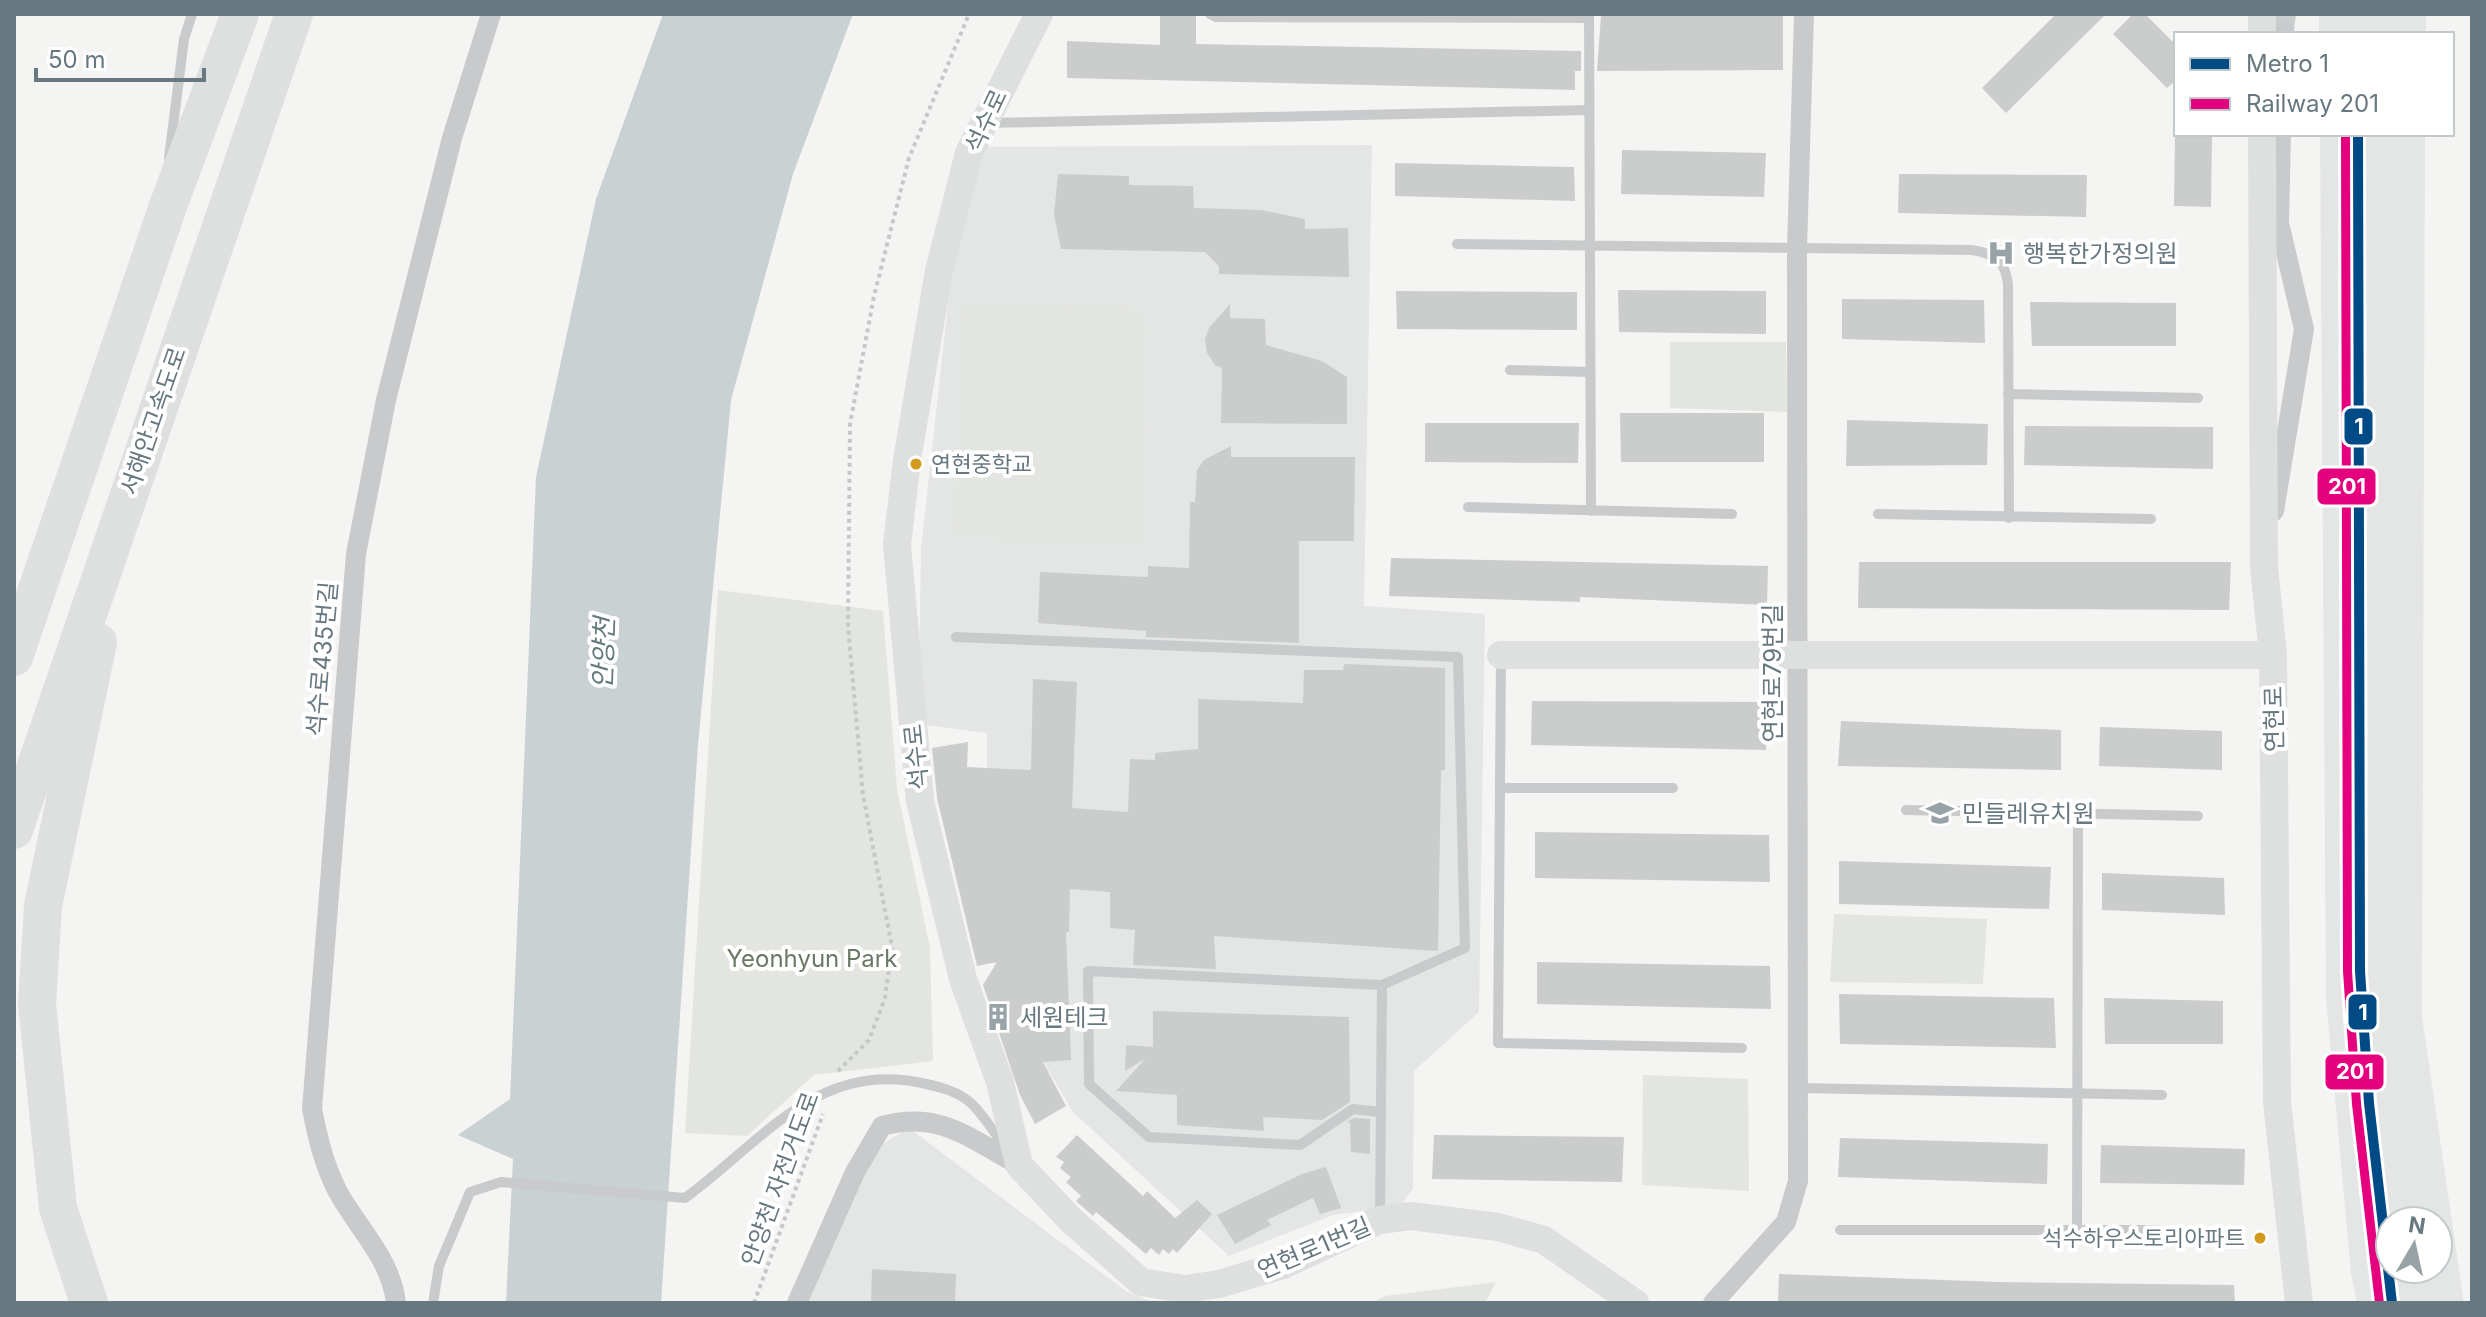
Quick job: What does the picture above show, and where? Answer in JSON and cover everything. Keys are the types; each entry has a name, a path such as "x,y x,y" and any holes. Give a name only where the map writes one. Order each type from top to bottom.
{"highway":[{"path":"14,657 160,227 240,14"},
{"name":"서해안고속도로","path":"14,830 294,14"},
{"path":"14,605 67,499"},
{"path":"89,1303 58,1208 37,1004 43,906 125,503"}],"street":[{"name":"석수로435번길","path":"396,1303 388,1272 371,1240 340,1195 322,1159 312,1109 356,554 386,400 452,138 491,14"},
{"name":"석수로","path":"1019,1165 1000,1082 963,979 920,801 897,545 907,460 939,271 969,153 1039,14"},
{"name":"연현로79번길","path":"1713,1303 1786,1222 1798,1181 1797,249 1804,14"},
{"name":"연현로","path":"2262,136 2264,567 2273,655 2277,1102 2299,1303"},
{"path":"2264,567 2304,329 2301,305 2279,223 2281,136"},
{"path":"2261,363 2272,372 2284,371 2299,359"},
{"path":"1501,655 2273,655"},
{"path":"797,1303 855,1172 882,1126 910,1118 936,1121 1019,1165"},
{"name":"연현로1번길","path":"1019,1165 1070,1219 1141,1282 1185,1289 1219,1284 1283,1265 1379,1220 1426,1218 1498,1227 1544,1240 1635,1303"}],"lane":[{"path":"160,227 184,39 192,14"},
{"path":"1210,14 1216,17 1589,16 1591,511"},
{"path":"983,123 1589,110"},
{"path":"1457,244 1972,250 1995,256 2006,268 2008,284 2009,518"},
{"path":"1510,370 1590,372"},
{"path":"2008,394 2198,398"},
{"path":"1468,507 1732,514"},
{"path":"1878,514 2151,519"},
{"path":"956,637 1458,657 1465,948 1382,985 1088,971 1089,1084 1149,1137 1300,1145 1353,1109 1380,1112"},
{"path":"1501,655 1498,1043 1742,1048"},
{"path":"1500,788 1673,788"},
{"path":"1906,810 2198,816"},
{"path":"2077,1230 2078,813"},
{"path":"1379,1220 1382,985"},
{"path":"433,1303 439,1266 470,1192 501,1182 685,1198 775,1123 813,1097 857,1081 903,1079 947,1089 971,1103 1019,1165"},
{"path":"1799,1088 2162,1095"},
{"path":"1840,1230 2158,1230"}],"path":[{"name":"안양천 자전거도로","path":"754,1303 839,1067"}],"shaded area":[{"path":"2319,14 2426,14 2426,32 2319,32"},
{"path":"2320,136 2425,136 2422,1017 2450,1205 2374,1205 2374,1285 2454,1285 2454,1235 2464,1303 2357,1303 2351,1273 2326,998"},
{"path":"1372,145 1364,606 1485,614 1479,1012 1414,1071 1413,1189 1400,1206 1333,1215 1229,1256 1073,1112 1003,993 986,926 987,733 918,724 921,549 952,268 985,147"},
{"path":"909,1128 1127,1292 1156,1303 803,1303 876,1148"}],"green space":[{"path":"963,305 1134,308 1148,324 1142,547 954,538"},
{"path":"1670,342 1786,342 1787,412 1670,408"},
{"name":"Yeonhyun Park","path":"718,590 883,611 897,789 930,948 933,1061 814,1075 747,1136 685,1133"},
{"path":"1834,914 1987,919 1983,984 1830,982"},
{"path":"1643,1075 1748,1079 1749,1191 1642,1185"},
{"path":"1496,1282 1485,1303 1371,1303 1385,1296"}],"water":[{"name":"안양천","path":"663,14 853,14 793,174 731,400 698,744 661,1303 506,1303 513,1159 458,1135 510,1099 536,477 596,199"}],"building":[{"path":"1160,14 1196,14 1196,44 1581,51 1581,71 1575,71 1575,90 1067,78 1067,41 1160,45"},
{"path":"1783,14 1783,70 1597,71 1601,15"},
{"path":"2056,14 2106,14 2006,113 1982,88"},
{"path":"2133,14 2145,14 2174,43 2174,82 2167,88 2113,34"},
{"path":"2175,136 2212,136 2211,207 2174,206"},
{"path":"1622,150 1766,153 1764,197 1621,194"},
{"path":"1395,163 1574,167 1575,201 1395,196"},
{"path":"1058,174 1129,176 1129,185 1193,186 1194,208 1261,210 1305,219 1305,229 1348,228 1349,277 1219,274 1219,266 1205,252 1061,249 1054,214"},
{"path":"1899,174 2087,175 2086,217 1898,213"},
{"path":"1618,290 1766,291 1766,334 1619,332"},
{"path":"1396,291 1577,292 1577,330 1397,329"},
{"path":"1842,299 1984,300 1985,343 1842,339"},
{"path":"2030,302 2176,303 2176,346 2032,346"},
{"path":"1230,304 1230,318 1265,319 1266,345 1322,361 1347,377 1347,424 1221,423 1222,368 1215,365 1207,353 1205,340 1209,328"},
{"path":"1620,413 1764,413 1764,462 1621,462"},
{"path":"1847,420 1988,424 1987,465 1846,466"},
{"path":"1425,423 1579,423 1578,463 1425,462"},
{"path":"2025,426 2213,427 2213,469 2024,465"},
{"path":"1231,446 1231,457 1355,457 1354,541 1299,541 1299,643 1146,637 1146,631 1038,623 1040,572 1148,577 1148,566 1189,568 1190,502 1195,502 1197,470 1204,460"},
{"path":"1391,558 1768,566 1767,605 1580,597 1580,602 1389,596"},
{"path":"1859,562 2231,562 2229,610 1858,608"},
{"path":"1344,664 1445,668 1445,770 1441,770 1438,951 1214,936 1216,969 1133,965 1135,930 1110,928 1110,892 1070,889 1069,932 1066,932 1071,1060 1043,1062 1066,1106 1035,1124 1020,1095 983,985 997,962 977,966 937,798 932,748 968,742 967,767 1031,770 1033,679 1077,682 1072,808 1128,812 1130,759 1155,760 1155,753 1198,749 1198,699 1303,703 1304,670 1343,670"},
{"path":"1532,701 1765,702 1766,750 1531,745"},
{"path":"1841,721 2061,730 2061,770 1838,766"},
{"path":"2100,727 2222,731 2222,770 2099,766"},
{"path":"1535,832 1769,835 1770,882 1535,878"},
{"path":"1839,861 2051,867 2049,909 1839,904"},
{"path":"2102,873 2224,878 2225,915 2102,910"},
{"path":"1537,962 1770,966 1771,1009 1537,1004"},
{"path":"1839,994 2054,998 2056,1048 1840,1044"},
{"path":"2104,998 2223,1001 2223,1044 2105,1044"},
{"path":"1153,1011 1349,1017 1350,1102 1322,1120 1263,1117 1264,1131 1177,1125 1177,1095 1116,1091 1145,1059 1125,1071 1126,1045 1153,1047"},
{"path":"1354,1118 1370,1119 1370,1154 1351,1152 1350,1123 1347,1122"},
{"path":"1077,1135 1143,1196 1147,1191 1175,1218 1197,1200 1212,1214 1177,1253 1173,1249 1169,1254 1163,1249 1159,1255 1151,1248 1146,1254 1096,1212 1093,1216 1076,1201 1081,1196 1066,1182 1071,1177 1060,1168 1064,1162 1056,1157"},
{"path":"1434,1135 1624,1137 1622,1182 1432,1179"},
{"path":"1840,1138 2048,1144 2047,1184 1838,1177"},
{"path":"2101,1145 2245,1149 2244,1185 2100,1183"},
{"path":"1326,1167 1341,1208 1320,1214 1313,1198 1267,1220 1271,1225 1235,1244 1217,1215 1302,1174"},
{"path":"872,1269 956,1274 955,1303 871,1303"},
{"path":"1779,1274 1999,1282 2234,1285 2235,1303 1778,1303"}],"tunnel":[{"path":"2284,30 2286,14"}],"metro line":[{"name":"1","path":"2358,136 2360,971 2369,1103 2392,1303"}],"rail line":[{"name":"201","path":"2346,136 2348,971 2357,1104 2380,1303"}],"place":[{"name":"행복한가정의원","path":"2001,253"},
{"name":"연현중학교","path":"916,464"},
{"name":"민들레유치원","path":"1940,813"},
{"name":"세원테크","path":"998,1017"},
{"name":"석수하우스토리아파트","path":"2260,1238"}]}
